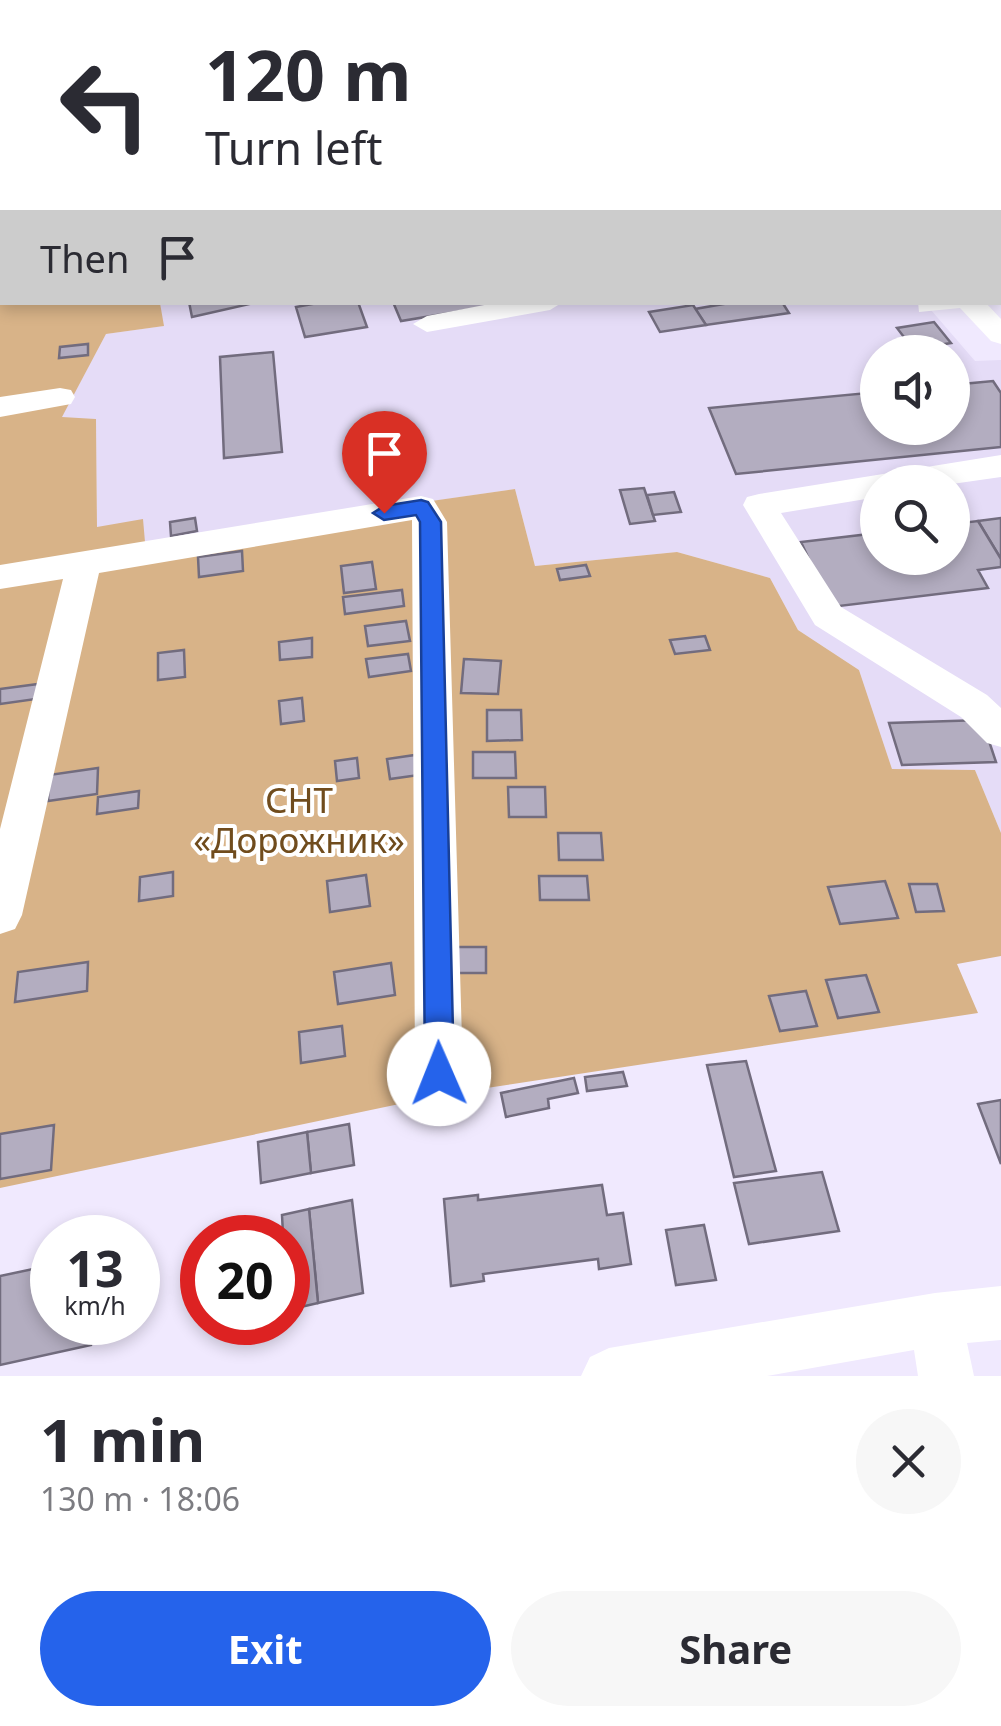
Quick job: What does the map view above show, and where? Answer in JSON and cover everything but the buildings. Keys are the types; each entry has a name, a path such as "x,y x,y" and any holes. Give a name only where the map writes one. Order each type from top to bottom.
{"street":[{"path":"427,324 533,305"},
{"path":"972,305 1001,335"},
{"path":"0,406 60,397"},
{"path":"970,471 1001,466"},
{"path":"860,489 758,505 828,616 974,706 1001,732"},
{"path":"0,578 421,507 430,522 439,1074"},
{"path":"0,915 84,563"},
{"path":"609,1376 935,1320 1001,1314"},
{"path":"935,1320 946,1376"}],"shaded area":[{"path":"160,305 927,305 953,335 860,335 860,445 970,445 970,355 975,361 1001,360 1001,833 975,770 892,769 859,670 798,630 770,578 677,552 535,566 515,489 145,543 97,527 96,419 61,418 106,334 163,326"}],"green space":[{"name":"СНТ «Дорожник»","path":"0,305 160,305 164,326 106,334 62,417 96,419 97,527 143,519 145,542 515,489 535,566 677,552 770,578 798,630 859,670 892,769 975,770 1001,833 1001,956 957,964 978,1013 447,1094 0,1188"}],"route":[{"path":"384,513 421,507 430,522 439,1074"}]}
